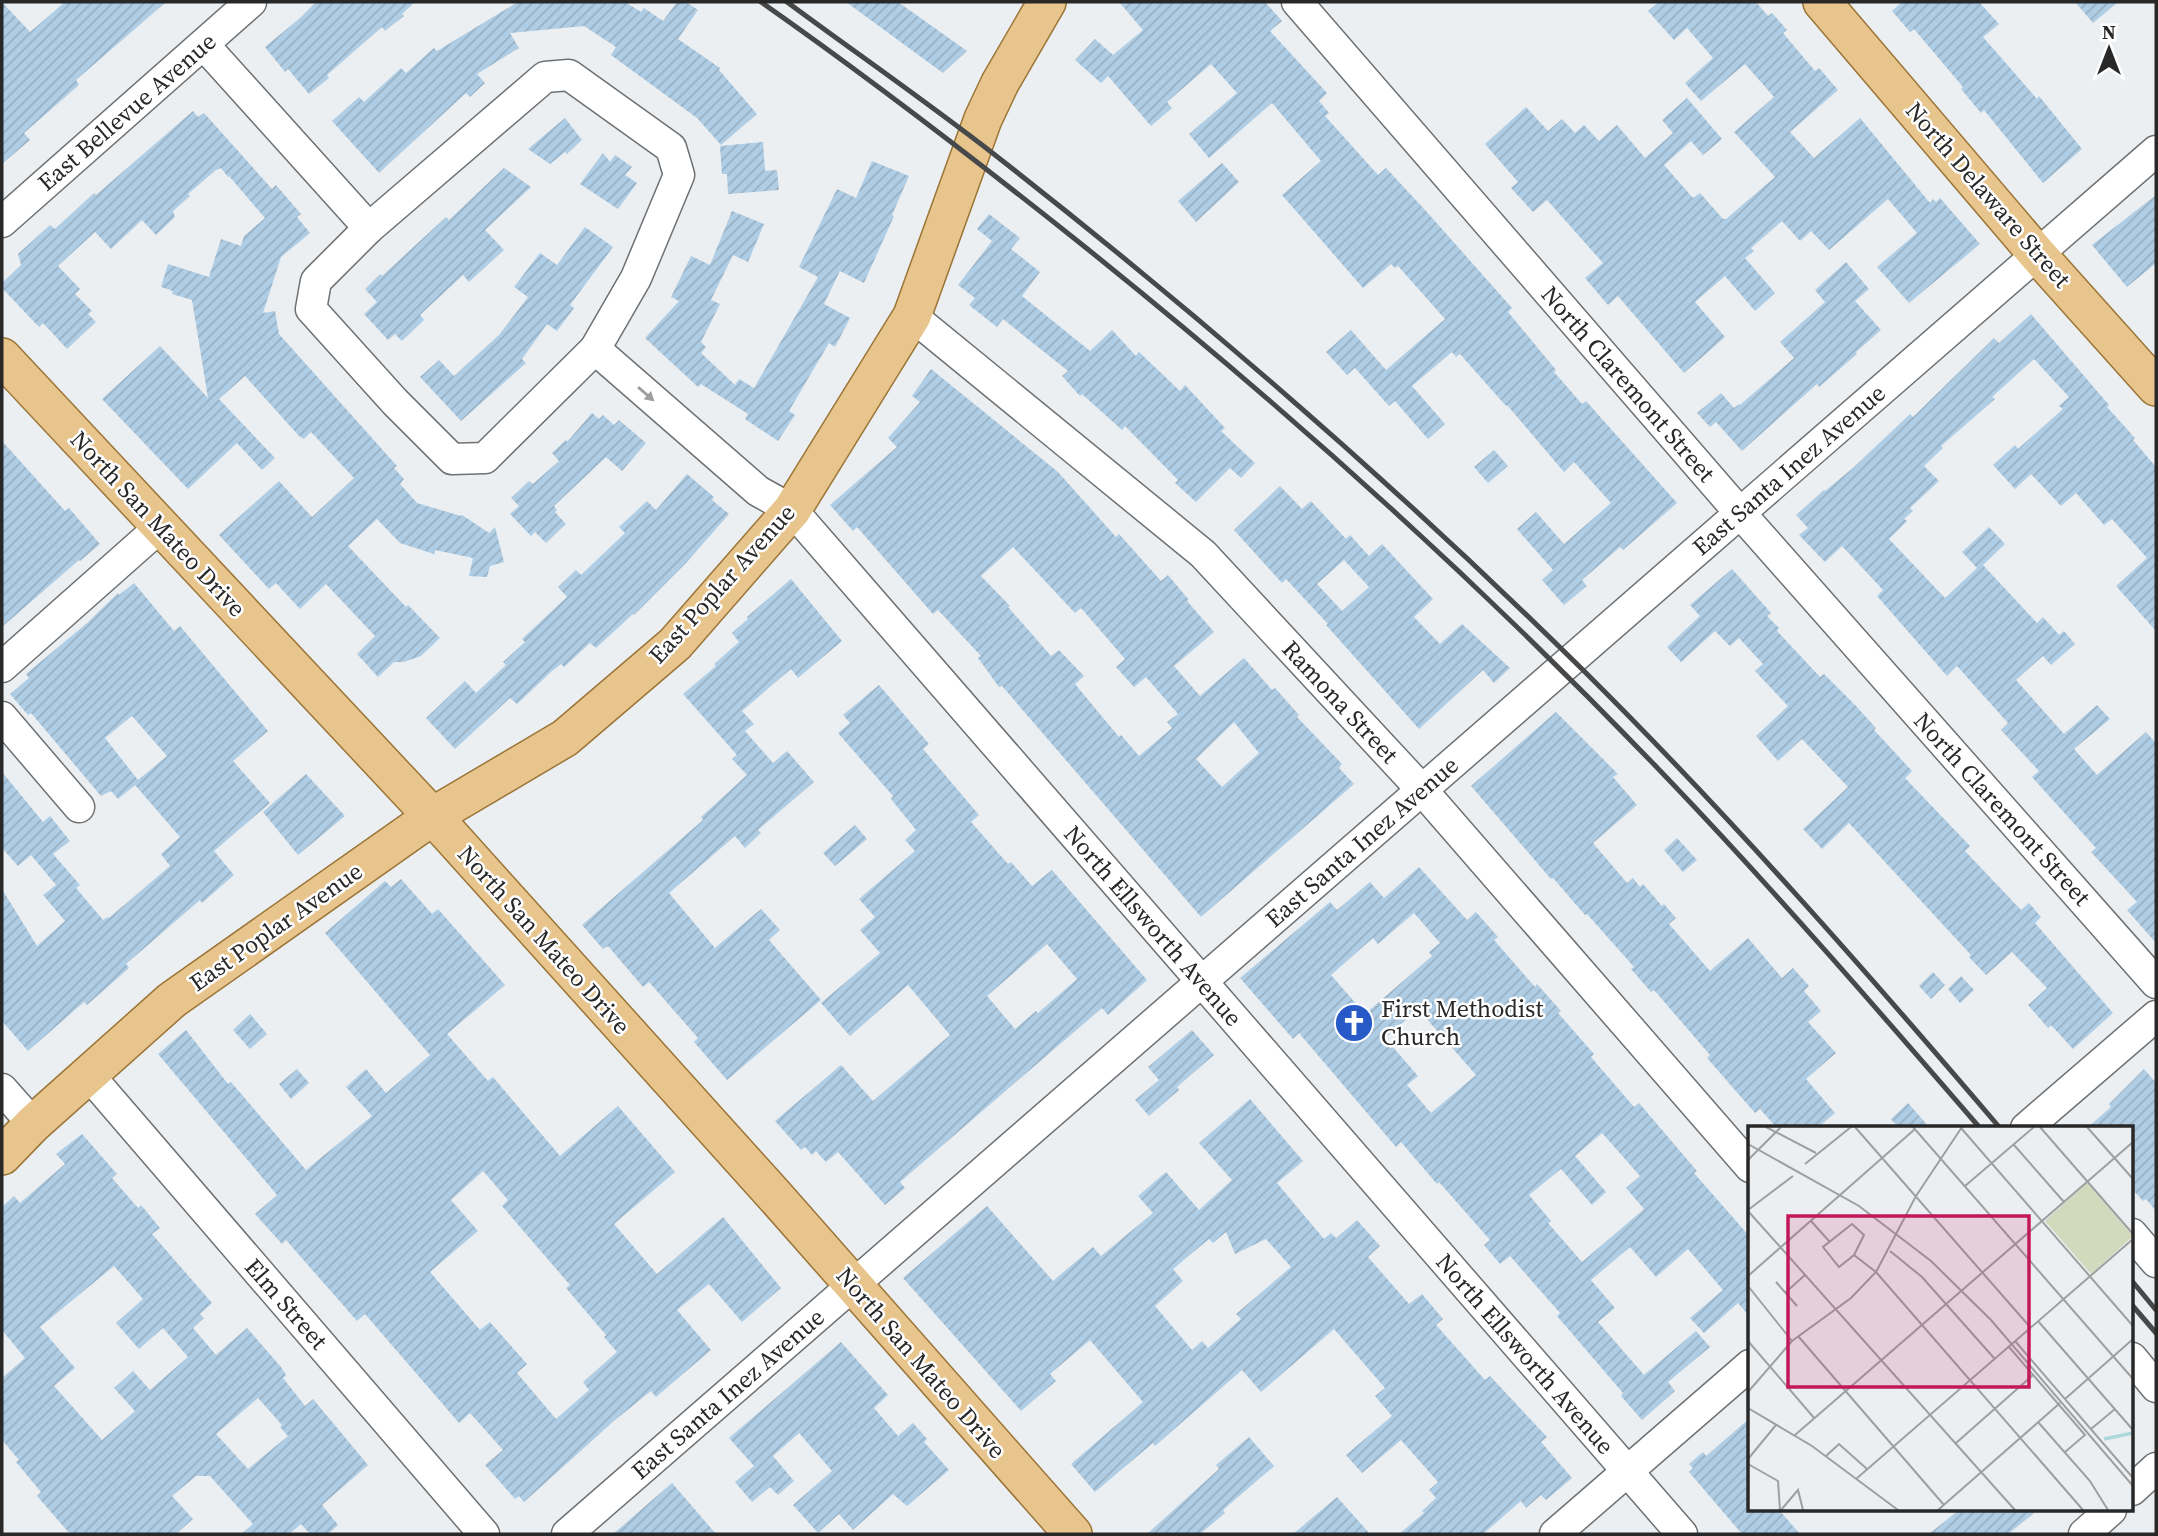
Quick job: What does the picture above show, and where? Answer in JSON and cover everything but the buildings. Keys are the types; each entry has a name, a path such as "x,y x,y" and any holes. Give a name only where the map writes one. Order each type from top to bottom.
{"main road":[{"name":"East Poplar Avenue","path":"2,1156 33,1124 172,1000 433,816 565,738 676,644 792,510 912,316 984,119 1000,83 1047,2"},
{"name":"North Delaware Street","path":"1822,2 2037,254 2156,387"},
{"name":"North San Mateo Drive","path":"2,357 433,816 1073,1534"}],"street":[{"name":"East Bellevue Avenue","path":"2,222 251,2"},
{"name":"North Claremont Street","path":"1297,2 1740,513 2156,983"},
{"path":"204,45 369,228"},
{"path":"569,75 671,148 678,175 636,278 595,349 485,458 452,459 395,402 311,309 316,281 369,228 545,77 569,75"},
{"name":"East Santa Inez Avenue","path":"567,1534 2156,151"},
{"name":"Ramona Street","path":"912,316 1203,554 1422,790 1748,1165"},
{"name":"North Ellsworth Avenue","path":"595,349 758,491 792,510 1682,1534"},
{"path":"2,667 160,527"},
{"path":"2,717 79,807"},
{"path":"2033,1126 2156,1016"},
{"name":"Elm Street","path":"88,1074 484,1534"},
{"path":"2,1089 33,1124"},
{"path":"2134,1236 2156,1262"},
{"path":"2134,1360 2156,1387"},
{"path":"1555,1534 1748,1367"},
{"path":"2134,1488 2156,1468"},
{"path":"2084,1534 2109,1512"}],"railway":[{"path":"761,2 959,148 1153,302 1306,432 1454,567 1527,636 1668,779 1826,952 1978,1126"},
{"path":"787,2 969,135 1072,216 1298,405 1443,536 1585,672 1693,782 1849,953 1998,1126"},
{"path":"2134,1283 2156,1310"},
{"path":"2134,1307 2156,1333"}],"place":[{"name":"First Methodist Church","path":"1354,1023"}]}
